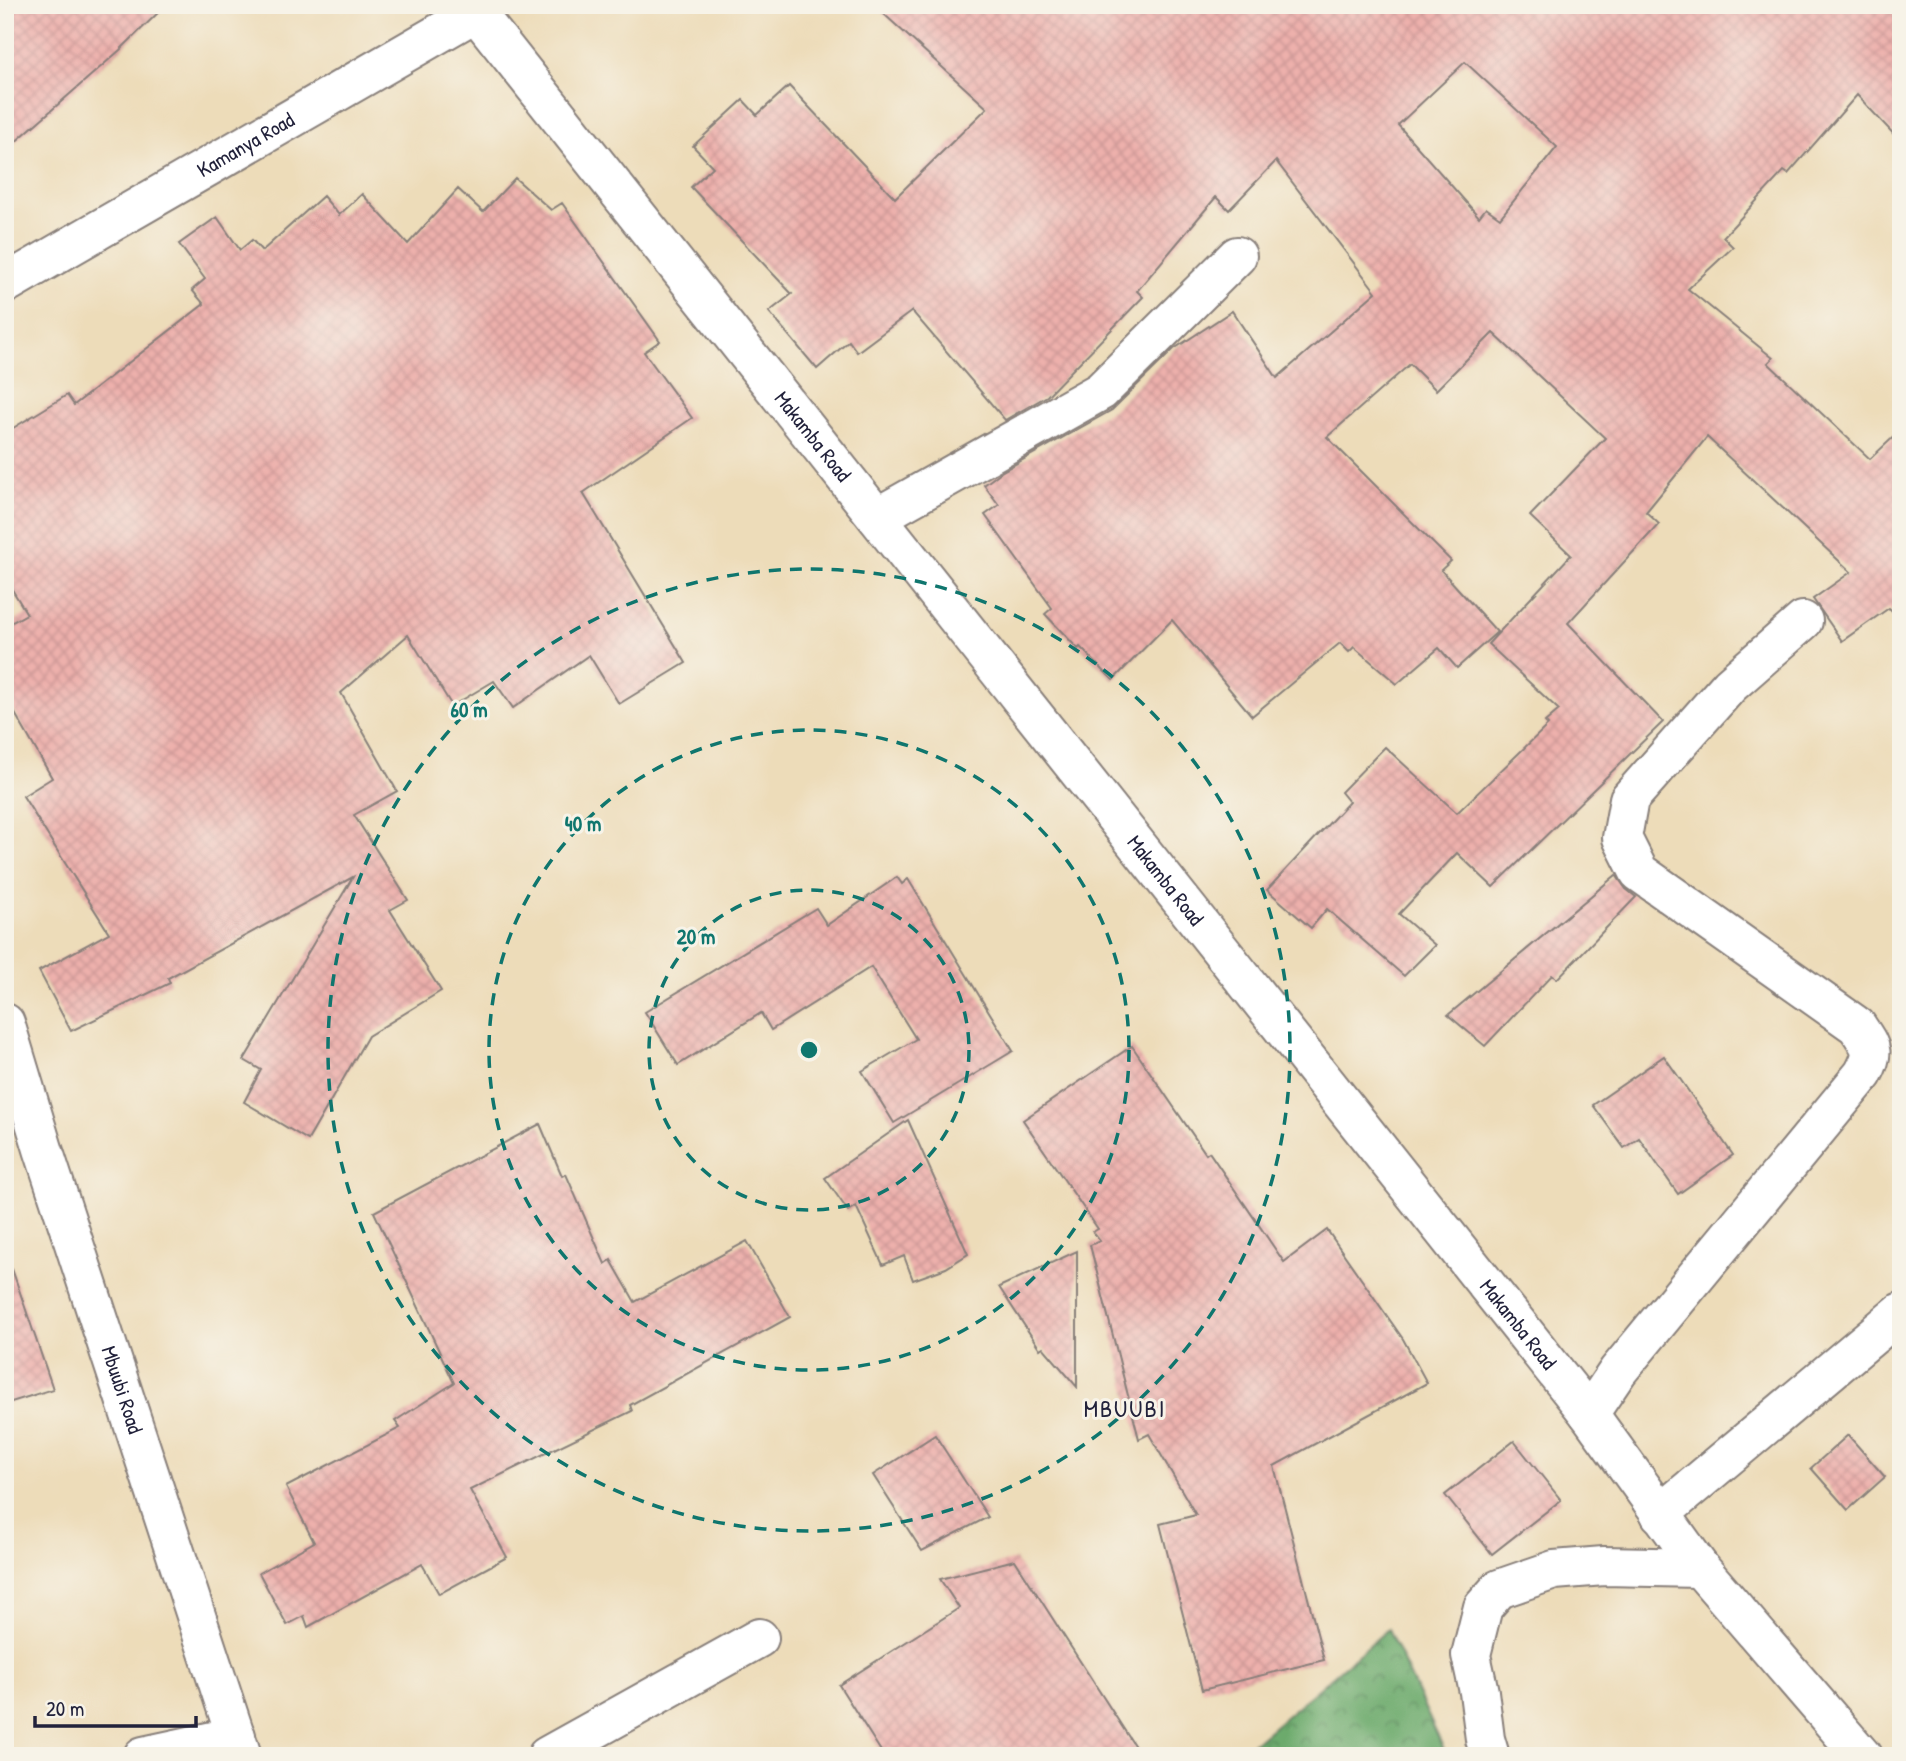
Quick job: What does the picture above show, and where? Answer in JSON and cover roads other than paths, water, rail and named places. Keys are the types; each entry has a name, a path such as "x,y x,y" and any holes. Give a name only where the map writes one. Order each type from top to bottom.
{"street":[{"name":"Kamanya Road","path":"5,284 477,8"},
{"name":"Makamba Road","path":"477,8 1589,1414 1700,1568 1862,1756"},
{"path":"877,517 1101,391 1237,256"},
{"path":"1589,1414 1618,1371 1863,1074 1872,1058 1870,1046 1857,1026 1639,872 1622,838 1629,799 1730,685 1803,621"},
{"name":"Mbuubi Road","path":"5,1023 60,1201 239,1746"},
{"path":"1660,1514 1901,1312"},
{"path":"1490,1756 1471,1655 1483,1607 1499,1590 1554,1570 1604,1566 1700,1568"},
{"path":"547,1756 759,1638"},
{"path":"143,1756 239,1746"}],"district":[{"name":"MBUUBI","path":"1125,1409"}]}
